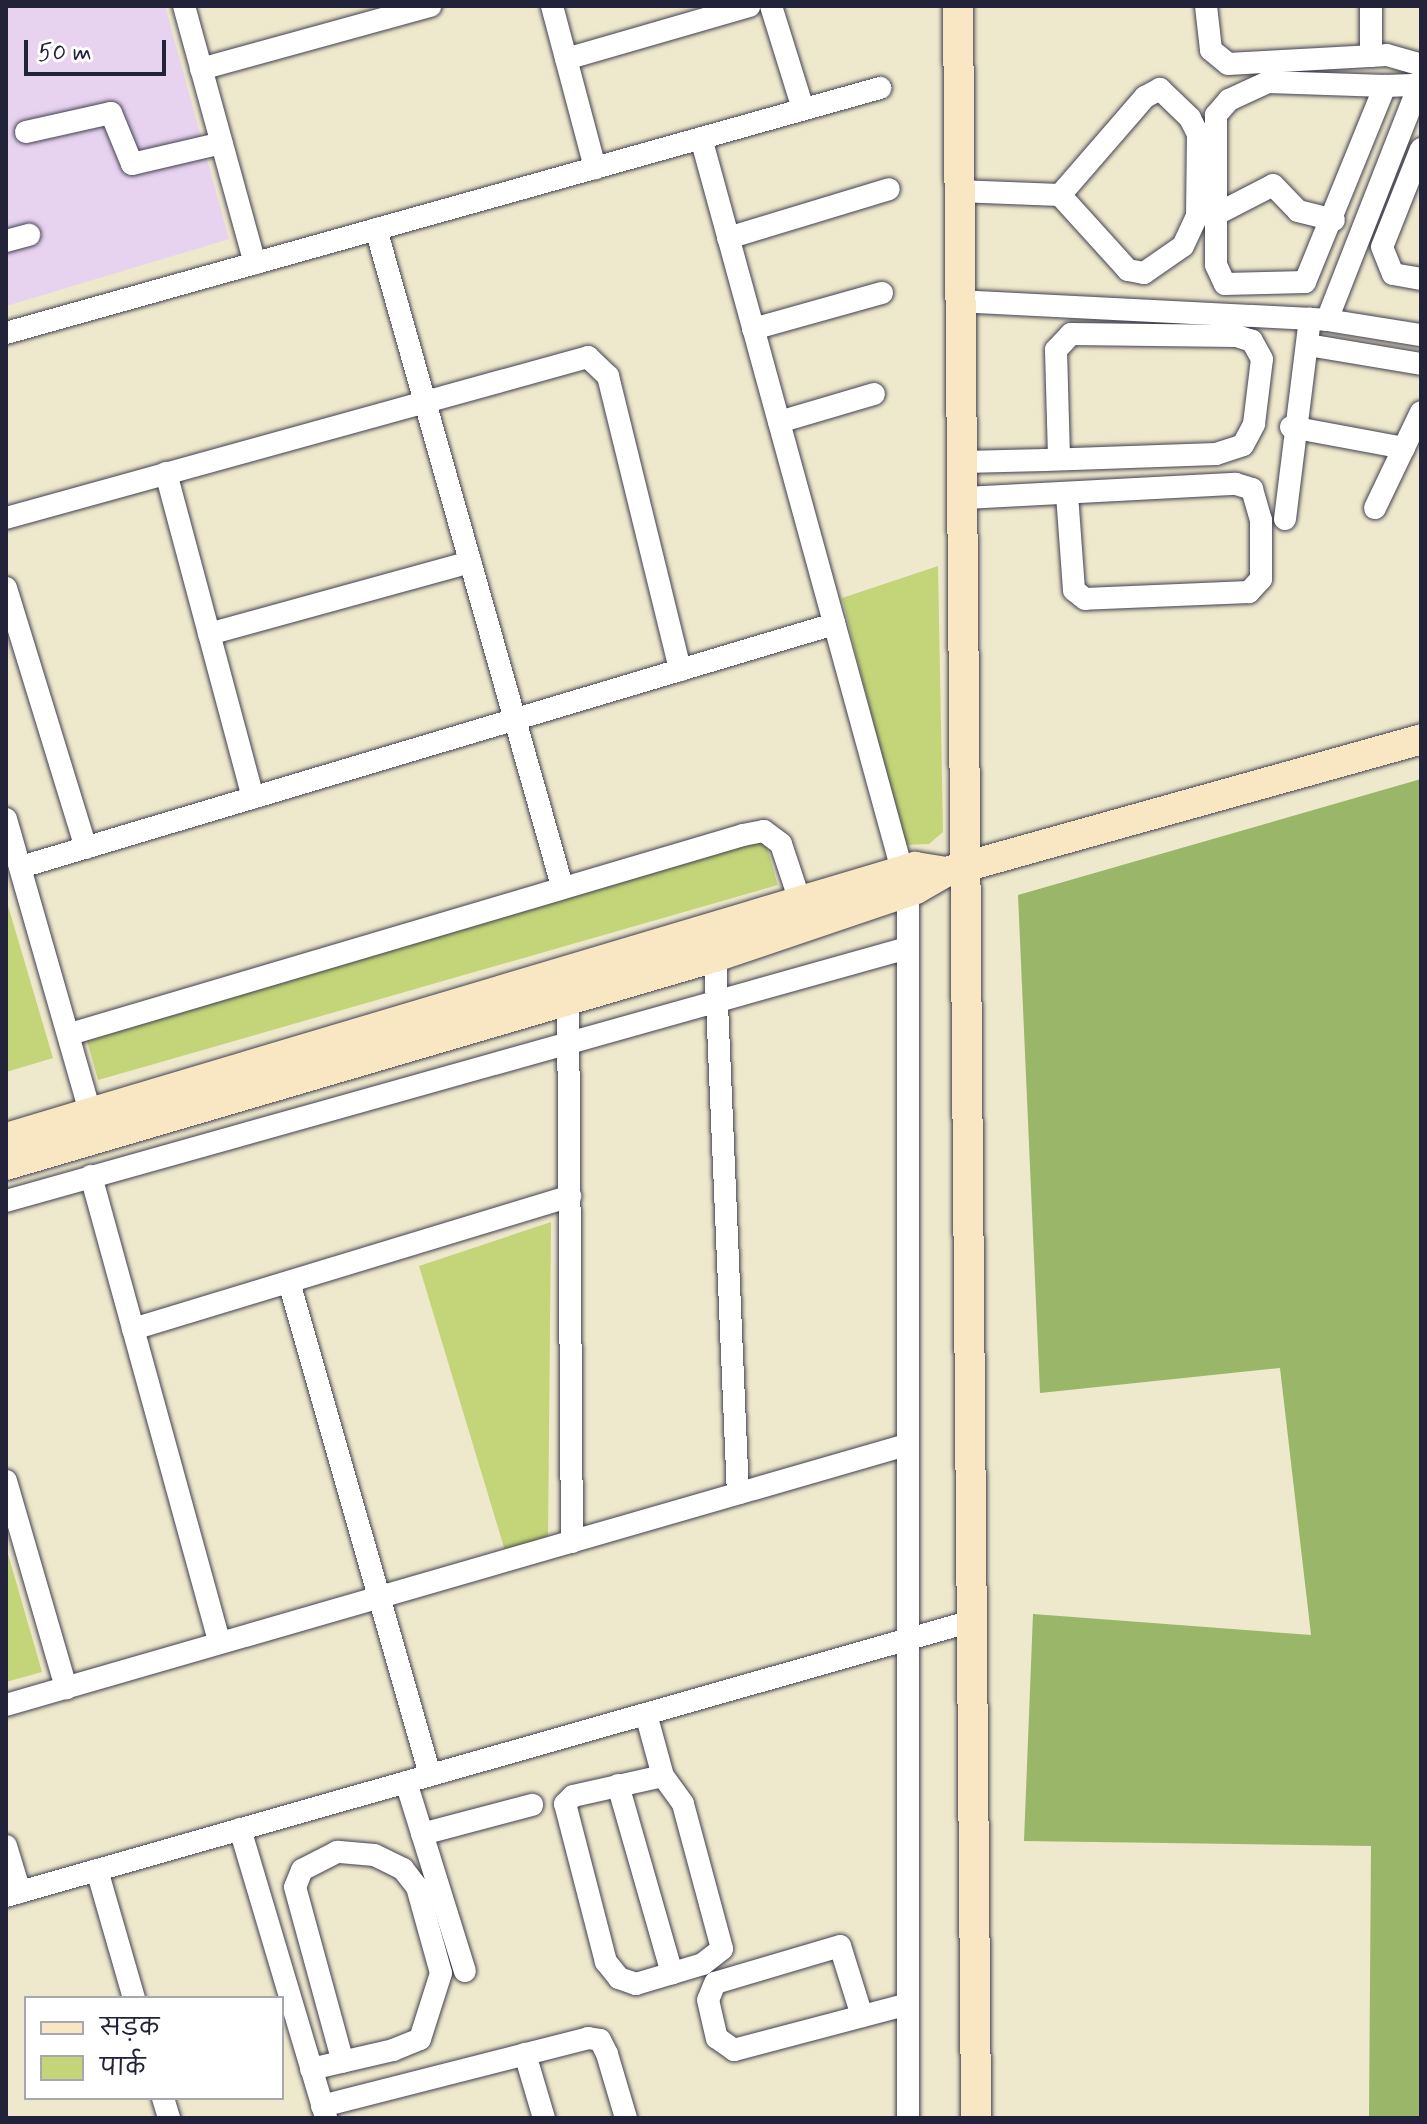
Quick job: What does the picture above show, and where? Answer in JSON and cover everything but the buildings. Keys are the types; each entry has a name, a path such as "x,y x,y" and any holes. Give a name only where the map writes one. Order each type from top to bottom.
{"street":[{"path":"184,6 255,263"},
{"path":"201,69 375,13 430,6"},
{"path":"552,6 595,168"},
{"path":"566,59 704,12 750,6"},
{"path":"771,6 803,109"},
{"path":"958,6 957,301 965,498 957,869 972,1621 976,2118"},
{"path":"1206,6 1211,50 1228,64 1371,56 1420,77"},
{"path":"1371,6 1371,56"},
{"path":"1385,86 1334,220 1305,282 1241,287 1225,284 1216,265 1211,146 1216,115 1229,100 1268,82 1385,86 1420,77"},
{"path":"1285,519 1291,427 1308,345 1389,163 1420,77"},
{"path":"6,333 880,88"},
{"path":"957,191 1060,195 1128,270 1161,267 1183,246 1197,216 1198,134 1190,118 1160,89 1145,97 1060,195"},
{"path":"26,132 111,113 132,164 222,143"},
{"path":"701,138 905,881 908,2118"},
{"path":"1389,163 1417,160 1412,196 1382,247 1385,263 1393,274 1421,279"},
{"path":"1215,215 1278,185 1298,211 1334,220"},
{"path":"728,238 889,189"},
{"path":"376,229 562,886"},
{"path":"6,241 29,235"},
{"path":"753,329 882,293"},
{"path":"957,301 1319,320 1421,335"},
{"path":"964,462 1059,459 1216,454 1243,445 1254,424 1262,359 1252,341 1237,336 1071,334 1056,350 1059,459"},
{"path":"1308,345 1421,364"},
{"path":"6,518 581,357 598,361 608,376 680,670"},
{"path":"779,422 874,394"},
{"path":"1375,508 1421,412"},
{"path":"1291,427 1404,448"},
{"path":"166,473 253,798"},
{"path":"965,498 1067,494 1252,489 1261,520 1261,579 1249,592 1085,599 1074,590 1067,494"},
{"path":"209,634 470,562"},
{"path":"6,588 86,848"},
{"path":"21,867 834,624"},
{"path":"6,1165 94,1124 800,901 957,869 1421,739"},
{"path":"6,819 94,1124"},
{"path":"70,1034 562,886 764,831 781,844 800,901"},
{"path":"6,1138 214,1103 715,957 905,881"},
{"path":"6,1201 568,1038 904,949"},
{"path":"715,957 720,997 738,1494"},
{"path":"568,1000 572,1542"},
{"path":"383,1054 390,1090"},
{"path":"214,1103 227,1137"},
{"path":"91,1176 220,1643"},
{"path":"133,1329 570,1196"},
{"path":"289,1282 430,1775"},
{"path":"6,1705 906,1445"},
{"path":"6,1481 66,1688"},
{"path":"6,1846 13,1894 972,1621"},
{"path":"646,1714 663,1776 683,1804 722,1938 713,1957 636,1984 619,1978 606,1962 568,1836 565,1804 618,1785 663,1776"},
{"path":"406,1782 465,1971"},
{"path":"618,1785 672,1973"},
{"path":"422,1834 532,1805"},
{"path":"240,1829 324,2112 525,2054 600,2040 626,2118"},
{"path":"311,2069 343,2062 420,2039 441,1973 417,1887 403,1869 374,1855 337,1852 302,1870 295,1887 343,2062"},
{"path":"97,1870 133,1996"},
{"path":"862,2016 840,1946 715,1983 708,2000 727,2050 862,2016 908,2004"},
{"path":"525,2054 544,2118"}],"shaded area":[{"path":"6,6 165,6 229,239 6,306"}],"green space":[{"path":"938,566 943,832 929,844 904,845 842,598"},
{"path":"1421,779 1421,2118 1369,2118 1371,1846 1024,1841 1033,1614 1311,1635 1280,1368 1040,1393 1018,895"},
{"path":"764,837 778,885 98,1080 84,1032"},
{"path":"6,899 53,1058 6,1072"},
{"path":"551,1222 548,1540 506,1554 419,1266"},
{"path":"6,1547 42,1672 6,1682"}]}
